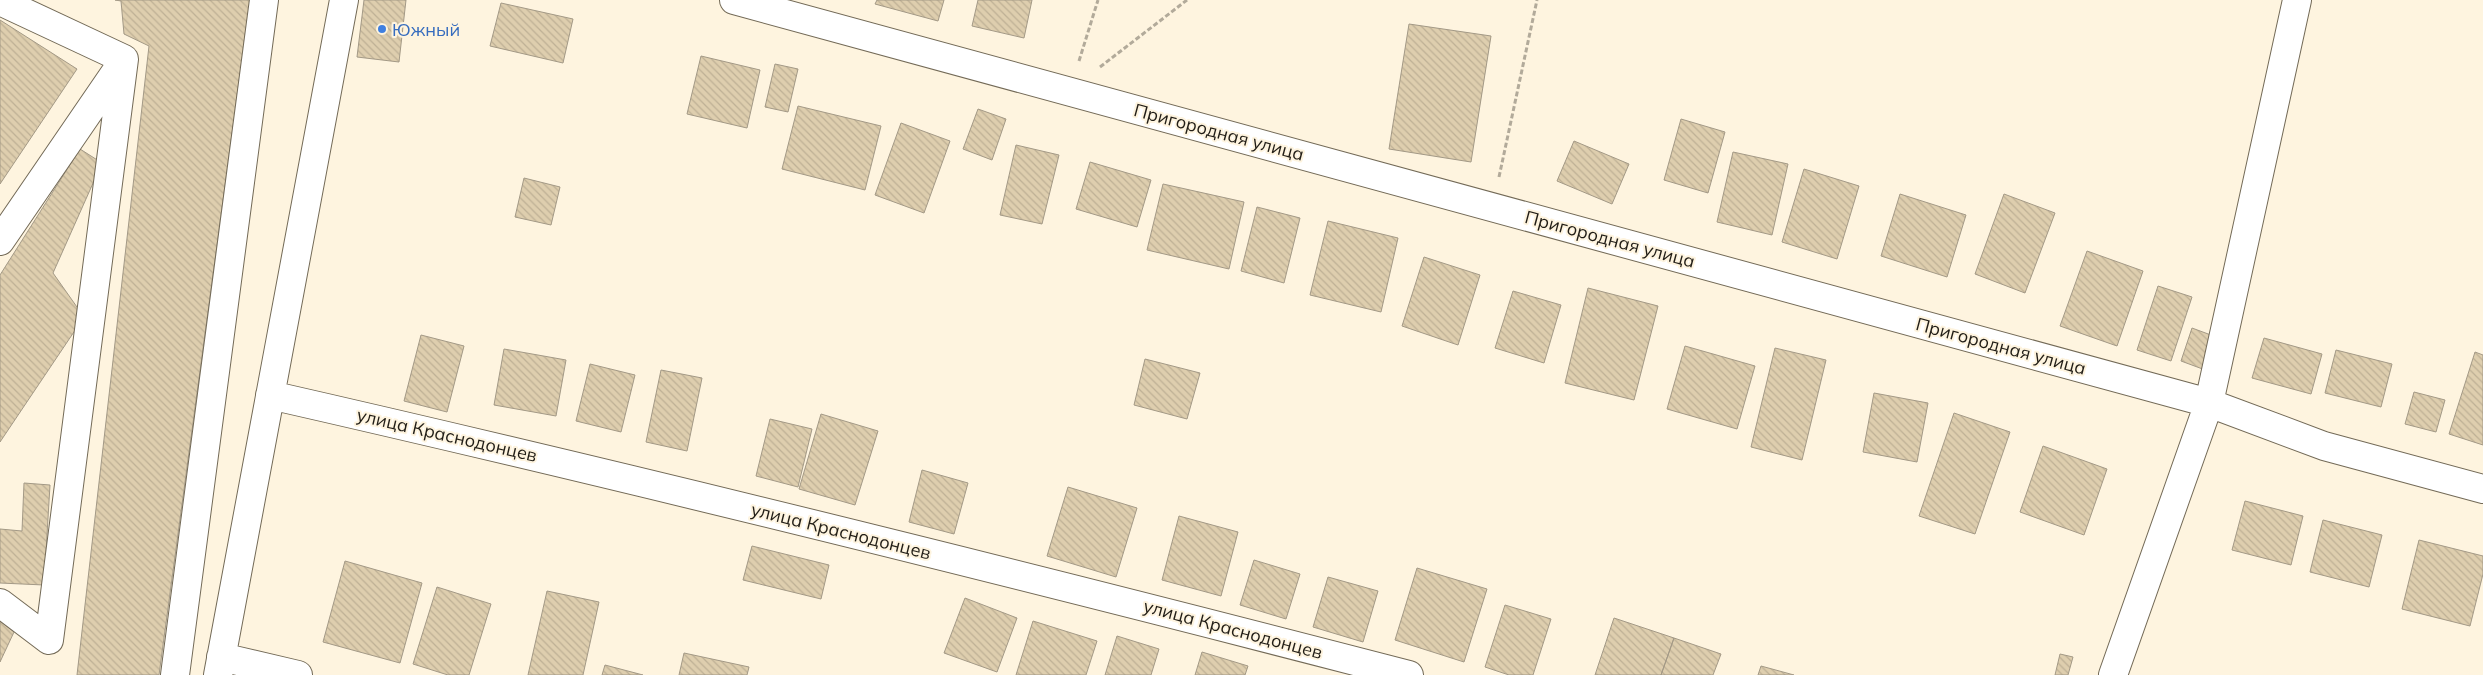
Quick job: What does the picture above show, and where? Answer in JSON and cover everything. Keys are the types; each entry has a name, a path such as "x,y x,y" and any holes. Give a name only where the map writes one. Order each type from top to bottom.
{"street":[{"path":"175,675 264,0"},
{"path":"298,675 219,666 344,0"},
{"name":"Пригородная улица","path":"734,0 2209,403 2324,446 2483,489"},
{"path":"2113,675 2209,403 2297,0"},
{"path":"0,1 124,59"},
{"path":"0,241 124,59"},
{"path":"0,603 49,640 124,59"},
{"name":"улица Краснодонцев","path":"270,395 557,461 1091,592 1409,675"}],"path":[{"path":"1069,91 1098,0"},
{"path":"1069,91 1187,0"},
{"path":"1492,207 1537,0"}],"building":[{"path":"115,0 250,0 159,675 77,675 149,46 124,34 121,1"},
{"name":"Южный","path":"364,0 406,0 399,62 357,57"},
{"path":"877,0 944,0 938,21 875,4"},
{"path":"978,0 1032,0 1024,38 972,26"},
{"path":"501,3 573,19 563,63 490,46"},
{"path":"0,20 77,69 0,184"},
{"path":"1409,24 1491,36 1471,162 1389,149"},
{"path":"701,56 760,70 747,128 687,114"},
{"path":"775,64 798,69 788,112 765,107"},
{"path":"798,106 881,126 865,190 782,169"},
{"path":"978,109 1006,119 992,160 963,149"},
{"path":"1681,119 1725,132 1708,193 1664,180"},
{"path":"901,123 950,141 924,213 875,195"},
{"path":"1574,141 1629,164 1612,204 1557,181"},
{"path":"1016,145 1059,155 1042,224 1000,215"},
{"path":"80,149 102,163 53,273 84,317 0,442 0,275"},
{"path":"1733,152 1788,164 1772,235 1717,222"},
{"path":"1090,162 1151,180 1137,227 1076,209"},
{"path":"1804,169 1859,186 1837,259 1782,242"},
{"path":"524,178 560,187 551,225 515,217"},
{"path":"1163,184 1244,202 1229,269 1147,250"},
{"path":"1900,194 1966,215 1947,277 1881,256"},
{"path":"2004,194 2055,213 2025,293 1975,274"},
{"path":"1257,207 1300,218 1284,283 1241,271"},
{"path":"1328,221 1398,238 1381,312 1310,295"},
{"path":"2087,251 2143,271 2117,346 2060,326"},
{"path":"1424,257 1480,275 1458,345 1402,326"},
{"path":"2158,286 2192,297 2171,361 2137,350"},
{"path":"1588,288 1658,306 1634,400 1565,383"},
{"path":"1513,291 1561,305 1544,363 1495,348"},
{"path":"2192,328 2219,338 2208,371 2181,361"},
{"path":"421,335 464,346 447,412 404,401"},
{"path":"2264,338 2322,354 2311,394 2252,378"},
{"path":"1685,346 1755,366 1737,429 1667,409"},
{"path":"1775,348 1826,360 1802,460 1751,447"},
{"path":"504,349 566,360 556,416 494,405"},
{"path":"2336,350 2392,364 2381,407 2325,393"},
{"path":"2475,352 2483,355 2483,445 2449,434"},
{"path":"1145,359 1200,373 1187,419 1134,405"},
{"path":"590,364 635,375 621,432 576,421"},
{"path":"661,370 702,378 687,451 646,442"},
{"path":"2414,392 2445,400 2436,432 2405,424"},
{"path":"1874,393 1928,403 1917,462 1863,452"},
{"path":"1954,413 2010,432 1975,534 1919,516"},
{"path":"821,414 878,431 855,505 799,489"},
{"path":"770,419 812,429 798,487 756,476"},
{"path":"2043,446 2107,469 2084,535 2020,512"},
{"path":"922,470 968,483 954,534 909,522"},
{"path":"24,483 50,485 44,585 0,583 0,529 22,531"},
{"path":"1068,487 1137,508 1116,577 1047,556"},
{"path":"2245,501 2303,516 2291,565 2232,550"},
{"path":"1179,516 1238,532 1221,596 1162,580"},
{"path":"2323,520 2382,535 2369,587 2310,572"},
{"path":"2419,540 2483,556 2483,574 2470,626 2402,609"},
{"path":"752,546 829,565 821,599 743,580"},
{"path":"1254,560 1300,574 1286,619 1240,605"},
{"path":"345,561 422,583 400,663 323,642"},
{"path":"1417,568 1487,589 1464,662 1395,640"},
{"path":"1328,577 1378,591 1363,642 1313,627"},
{"path":"437,587 491,604 469,675 448,675 413,664"},
{"path":"547,591 599,602 583,675 528,675"},
{"path":"965,598 1017,618 997,672 944,653"},
{"path":"1505,605 1551,619 1533,675 1509,675 1485,667"},
{"path":"1614,618 1674,638 1661,675 1595,675"},
{"path":"0,621 14,632 0,662"},
{"path":"1033,621 1097,641 1086,675 1016,675"},
{"path":"1117,636 1159,649 1151,675 1105,675"},
{"path":"1674,638 1721,654 1713,675 1661,675"},
{"path":"1202,652 1248,666 1245,675 1195,675"},
{"path":"684,653 749,667 747,675 679,675"},
{"path":"2060,654 2073,657 2068,675 2055,675"},
{"path":"605,665 643,675 602,675"},
{"path":"1761,666 1794,675 1758,675"}],"place":[{"name":"Южный","path":"382,29"}]}
